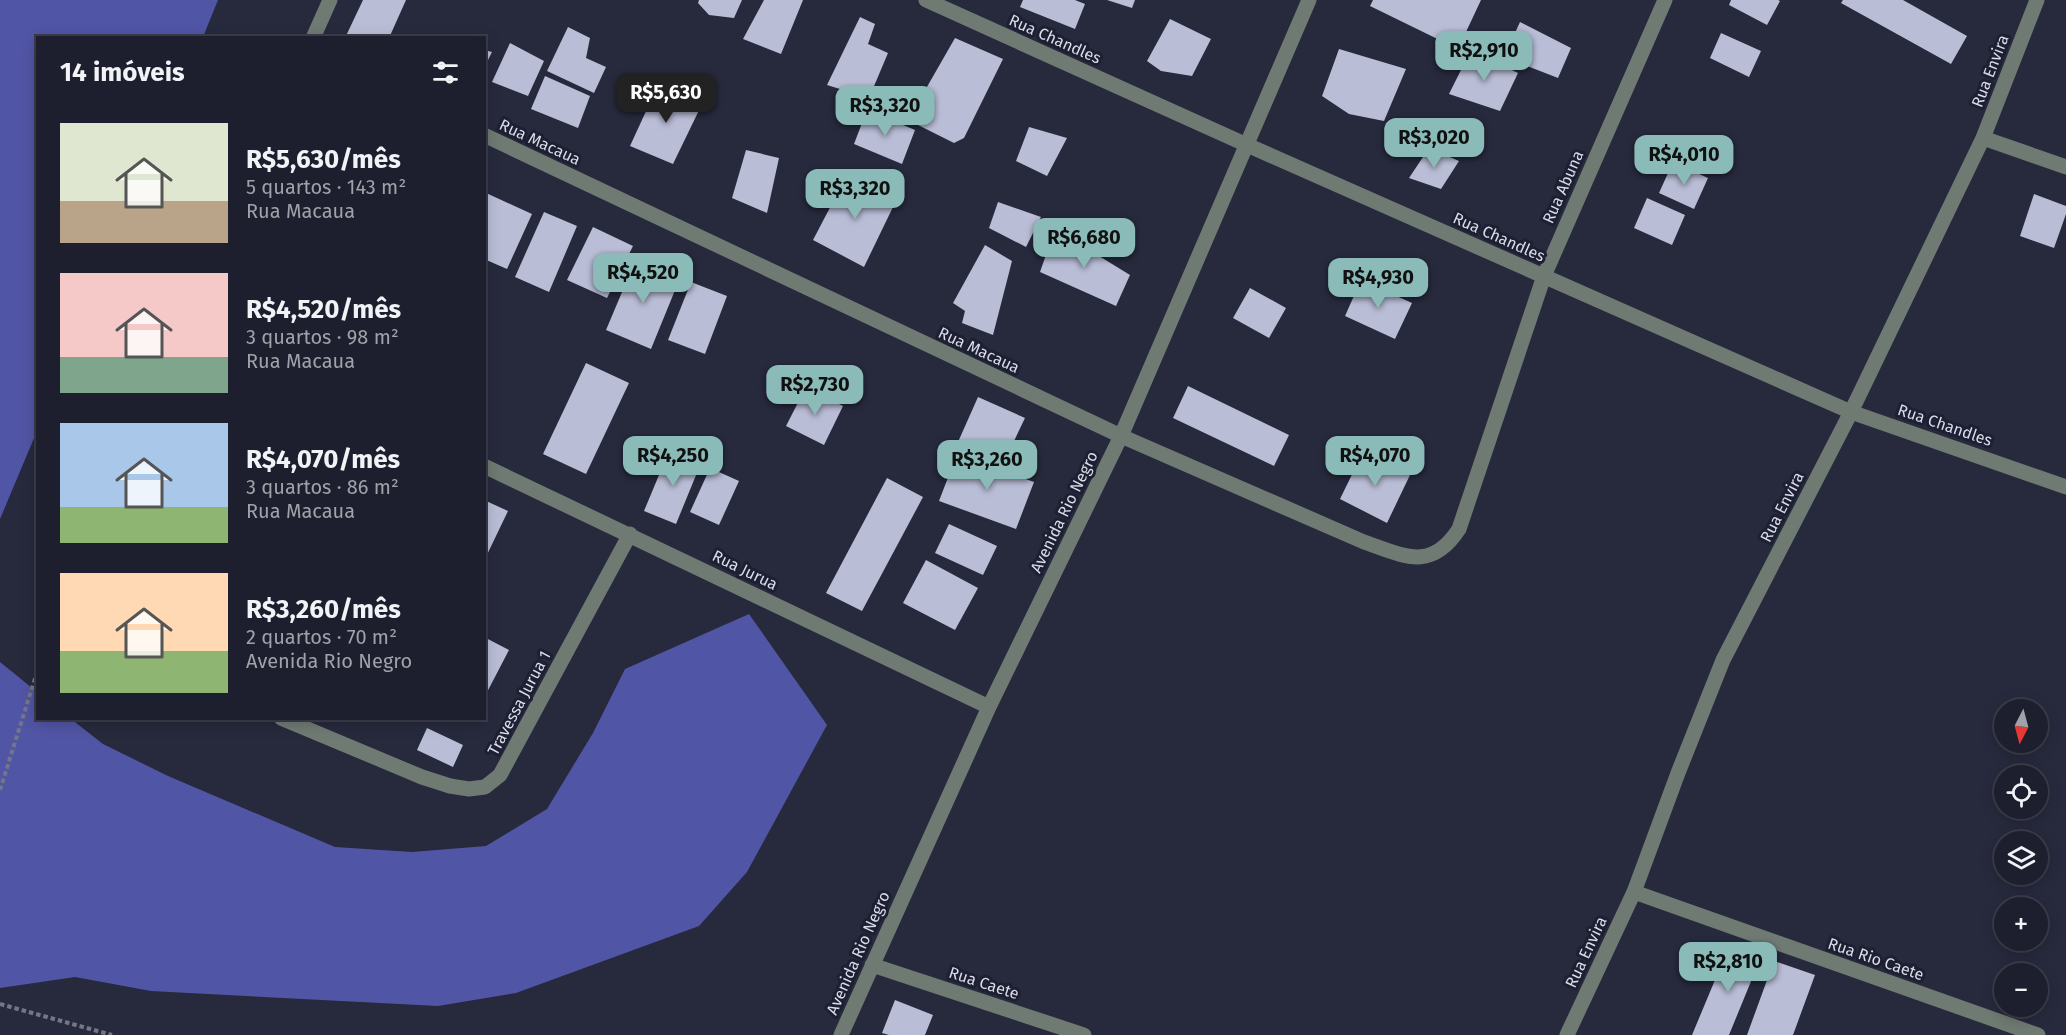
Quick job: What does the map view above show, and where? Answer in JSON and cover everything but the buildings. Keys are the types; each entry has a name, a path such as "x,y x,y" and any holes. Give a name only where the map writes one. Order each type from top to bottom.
{"street":[{"path":"315,36 330,0"},
{"name":"Rua Chandles","path":"926,0 1246,145 1851,412 2066,487"},
{"name":"Avenida Rio Negro","path":"841,1035 989,707 1121,436 1309,0"},
{"name":"Rua Abuna","path":"1459,529 1544,276 1665,0"},
{"name":"Rua Envira","path":"1567,1035 1634,892 1723,660 1851,412 1983,138 2037,0"},
{"name":"Rua Macaua","path":"486,136 1121,436 1364,542 1405,556 1422,558 1431,556 1446,545 1459,529"},
{"path":"1983,138 2066,167"},
{"name":"Rua Jurua","path":"486,467 989,707"},
{"name":"Travessa Jurua 1","path":"286,720 422,777 469,789 485,787 501,776 630,534"},
{"name":"Rua Rio Caete","path":"1634,892 2038,1035"},
{"name":"Rua Caete","path":"872,965 1084,1035"}],"path":[{"path":"0,790 36,675"},
{"path":"0,1004 112,1035"}],"shaded area":[{"path":"0,0 218,0 203,36 36,36 36,433 0,519"},
{"path":"749,614 827,725 747,872 699,926 516,993 438,1006 151,991 75,977 0,988 0,662 36,691 36,720 72,720 103,744 168,776 335,847 412,852 486,846 547,809 593,733 625,669"}]}
